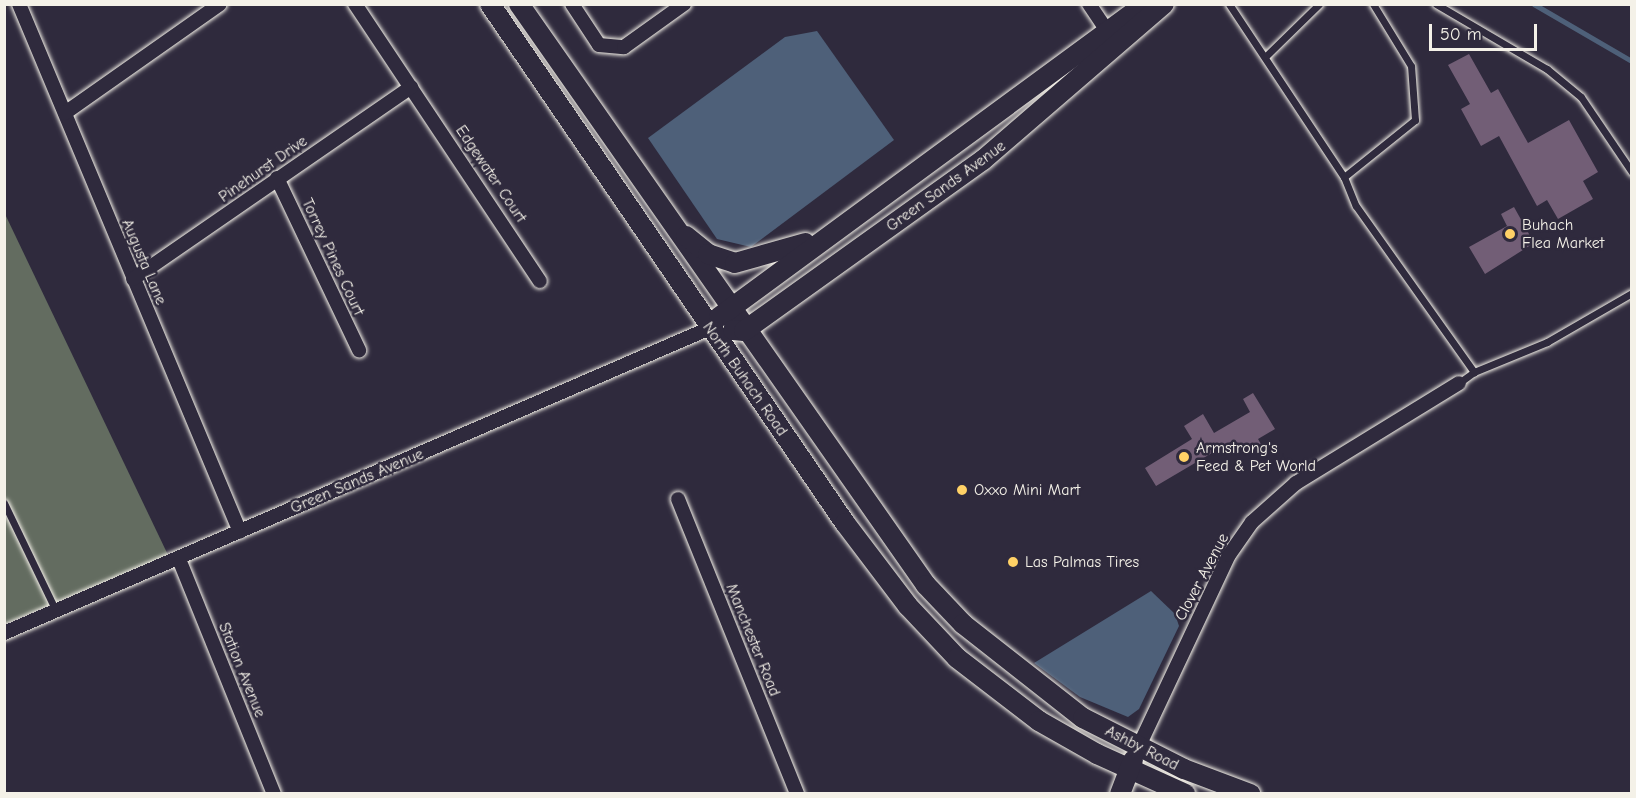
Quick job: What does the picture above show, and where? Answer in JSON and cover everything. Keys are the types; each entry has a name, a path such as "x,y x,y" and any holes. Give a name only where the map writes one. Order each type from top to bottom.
{"main road":[{"name":"North Buhach Road","path":"489,4 845,523 908,606 957,658 1039,721"},
{"name":"North Buhach Road","path":"519,4 661,213 908,565 963,624 1041,688"},
{"name":"Green Sands Avenue","path":"710,328 728,307 1145,4"},
{"name":"Green Sands Avenue","path":"710,328 744,331 983,160 1164,4"},
{"path":"661,213 708,254 735,263 824,237"},
{"path":"845,523 866,532 895,565 908,565"},
{"name":"Ashby Road","path":"1041,688 1139,746 1250,794"},
{"name":"Ashby Road","path":"1039,721 1129,770 1185,794"},
{"path":"1120,794 1139,746"}],"street":[{"name":"Augusta Lane","path":"19,4 240,532"},
{"path":"65,113 220,4"},
{"name":"Edgewater Court","path":"355,4 540,281"},
{"path":"572,4 599,45 624,47 684,4"},
{"path":"1089,4 1108,32"},
{"name":"Pinehurst Drive","path":"133,279 411,87"},
{"name":"Torrey Pines Court","path":"278,178 359,350"},
{"name":"Green Sands Avenue","path":"4,633 179,560 710,328"},
{"name":"Clover Avenue","path":"1139,746 1229,555 1252,522 1296,483 1459,382"},
{"name":"Manchester Road","path":"678,499 797,794"},
{"name":"Station Avenue","path":"179,560 274,794"}],"lane":[{"path":"1229,4 1267,55 1344,177 1356,206 1474,372"},
{"path":"1267,55 1319,4"},
{"path":"1344,177 1415,120 1411,66 1373,4"},
{"path":"1436,4 1546,69 1581,97 1632,172"},
{"path":"1459,382 1474,372 1547,342 1632,293"},
{"path":"4,503 56,611"}],"green space":[{"path":"4,212 168,555 5,624 4,624"}],"water":[{"path":"817,31 894,140 751,247 717,239 648,138 785,37"},
{"path":"1151,591 1175,614 1179,626 1139,709 1128,717 1080,697 1034,663"}],"building":[{"path":"1469,54 1491,93 1498,89 1528,143 1569,120 1598,172 1583,181 1593,199 1558,219 1547,200 1537,206 1499,136 1481,146 1461,109 1470,104 1448,65"},
{"name":"Buhach Flea Market","path":"1514,207 1534,243 1485,274 1469,247 1507,226 1501,214"},
{"path":"1253,393 1275,429 1258,439 1262,446 1249,454 1234,440 1156,486 1145,468 1192,439 1184,426 1203,414 1214,433 1250,412 1243,399"}],"waterway":[{"path":"1534,4 1632,61"}],"place":[{"name":"Buhach Flea Market","path":"1510,234"},
{"name":"Armstrong's Feed & Pet World","path":"1184,457"},
{"name":"Oxxo Mini Mart","path":"962,490"},
{"name":"Las Palmas Tires","path":"1013,562"}]}
